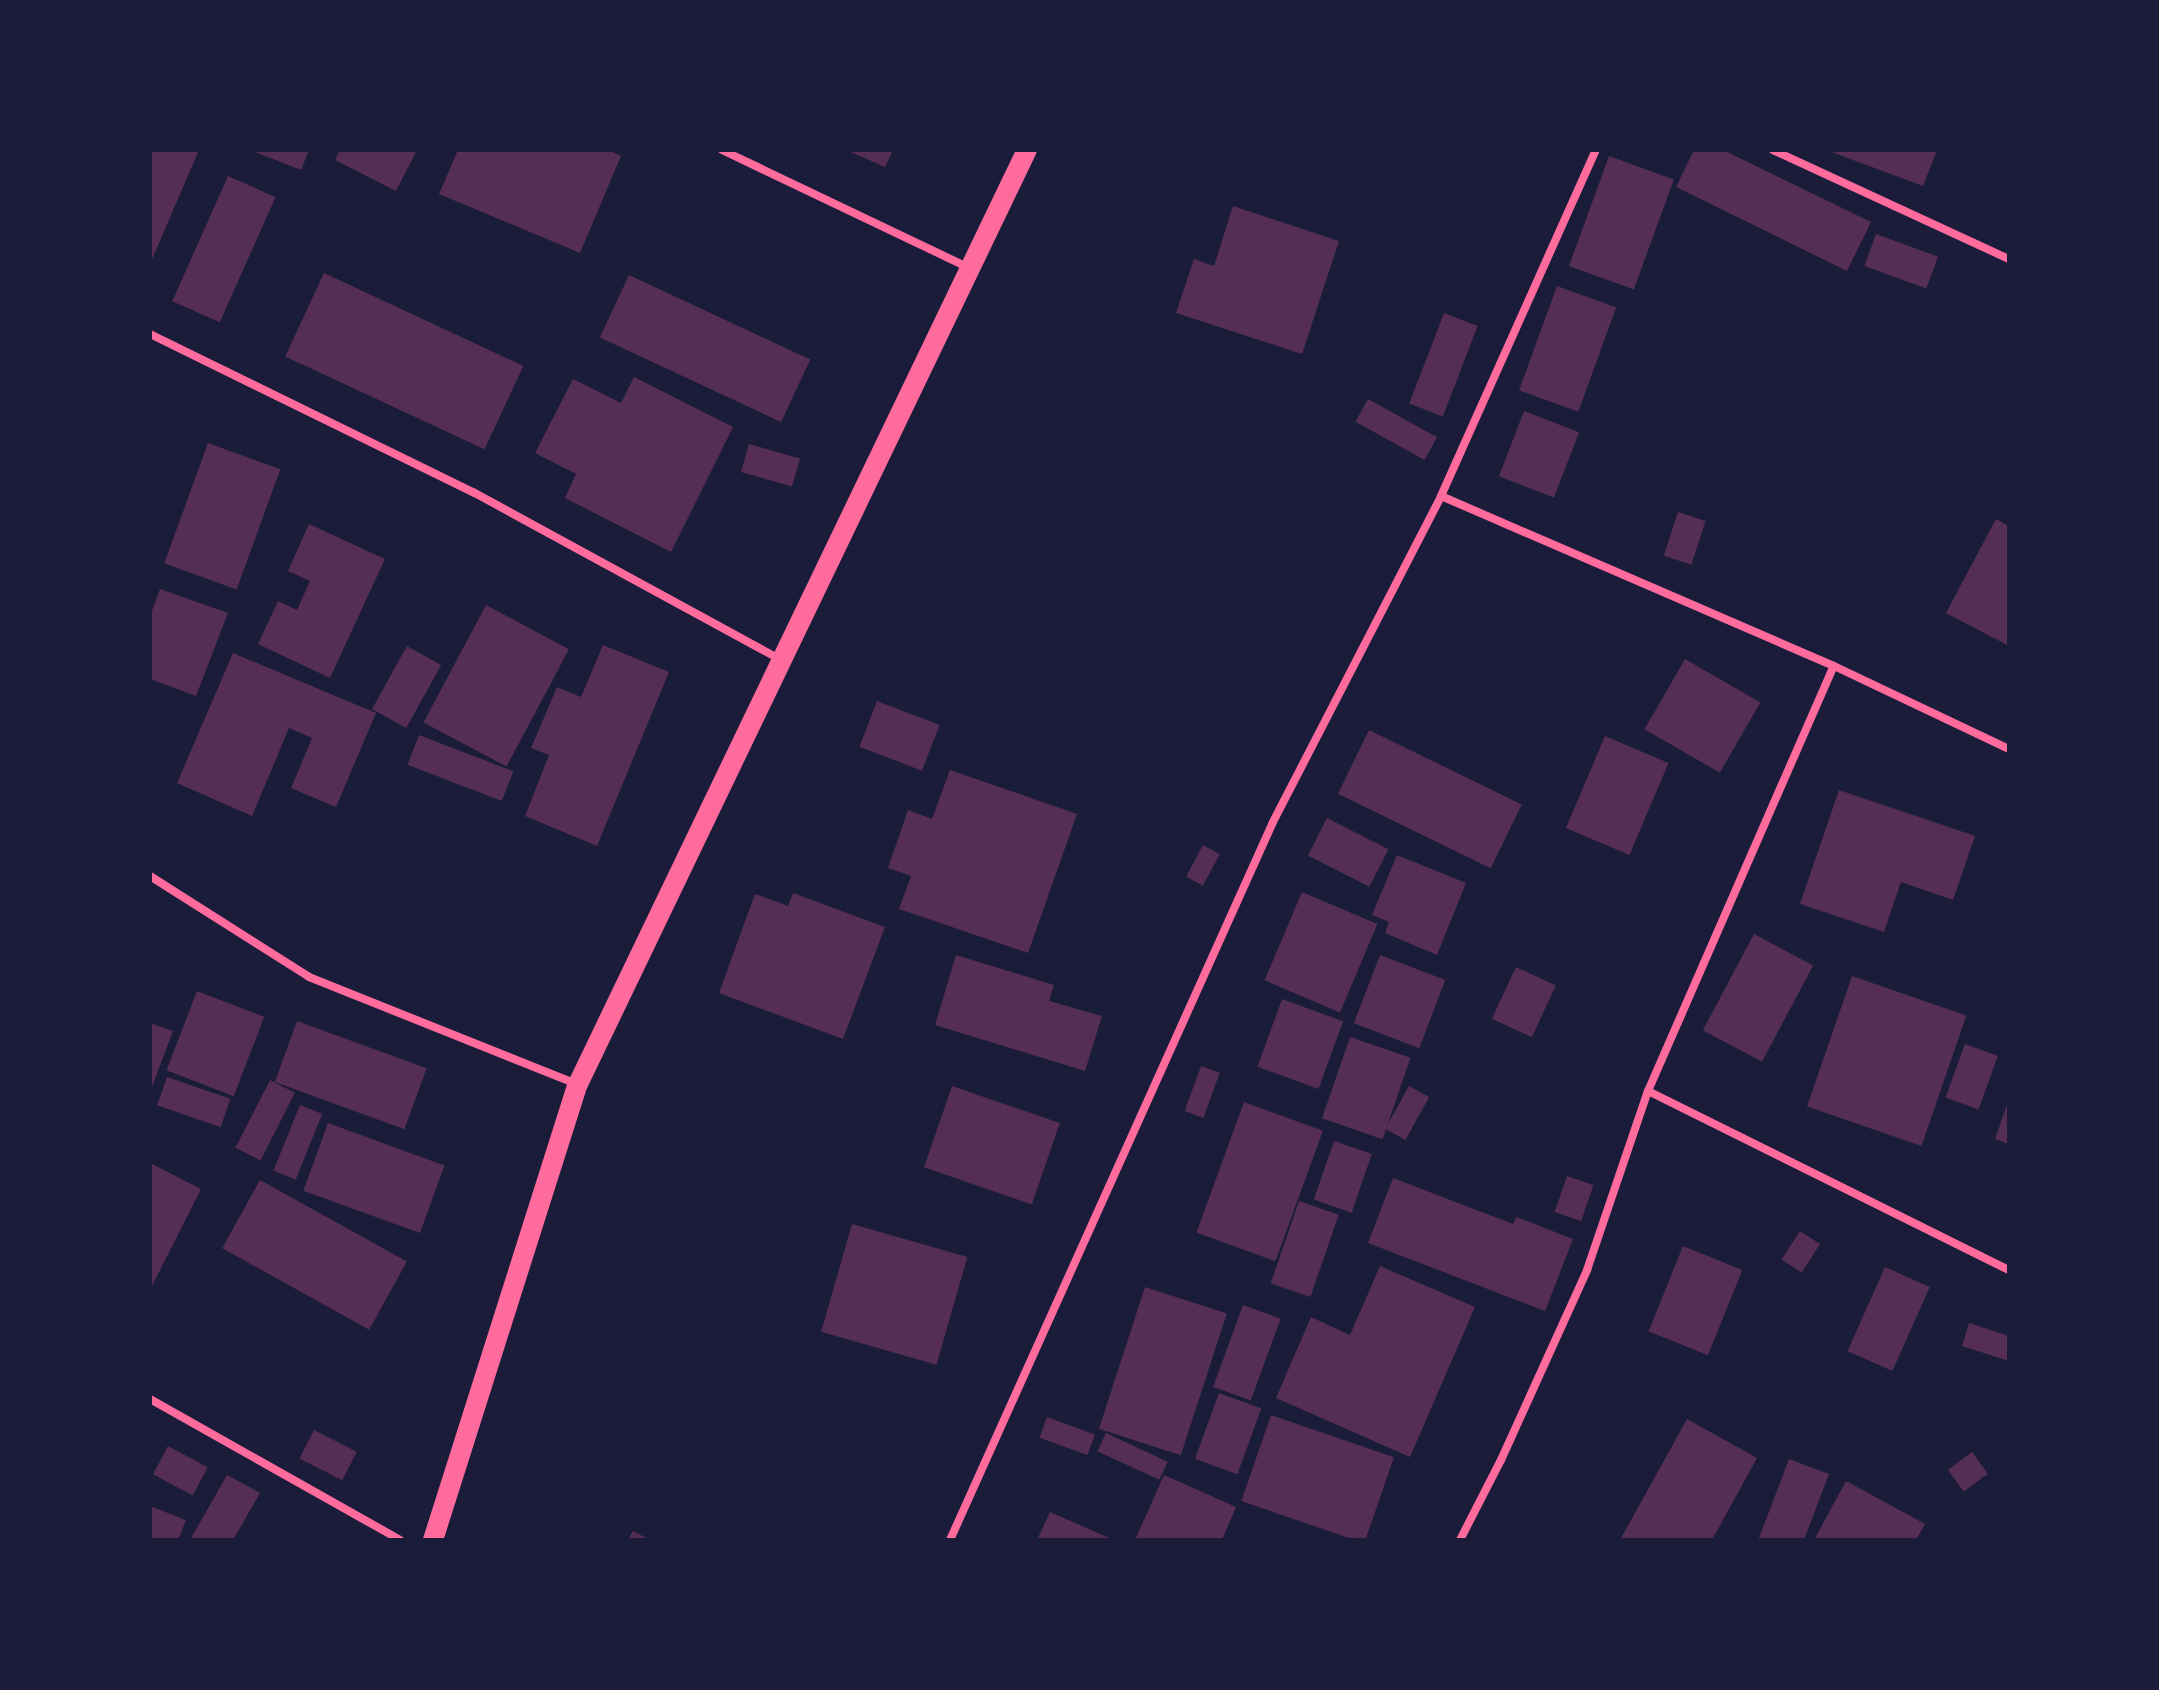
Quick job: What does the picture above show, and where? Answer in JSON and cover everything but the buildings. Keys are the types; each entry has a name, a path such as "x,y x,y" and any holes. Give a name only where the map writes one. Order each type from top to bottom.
{"main road":[{"path":"433,1540 578,1084 1027,150"}],"street":[{"path":"722,150 971,269"},
{"path":"950,1540 1273,822 1441,496 1596,150"},
{"path":"1773,150 2009,259"},
{"path":"150,334 473,492 780,660"},
{"path":"1441,496 1834,666 2009,749"},
{"path":"1460,1540 1501,1460 1587,1270 1648,1091 1834,666"},
{"path":"150,876 309,977 578,1084"},
{"path":"1648,1091 2009,1270"},
{"path":"150,1399 400,1540"}]}
